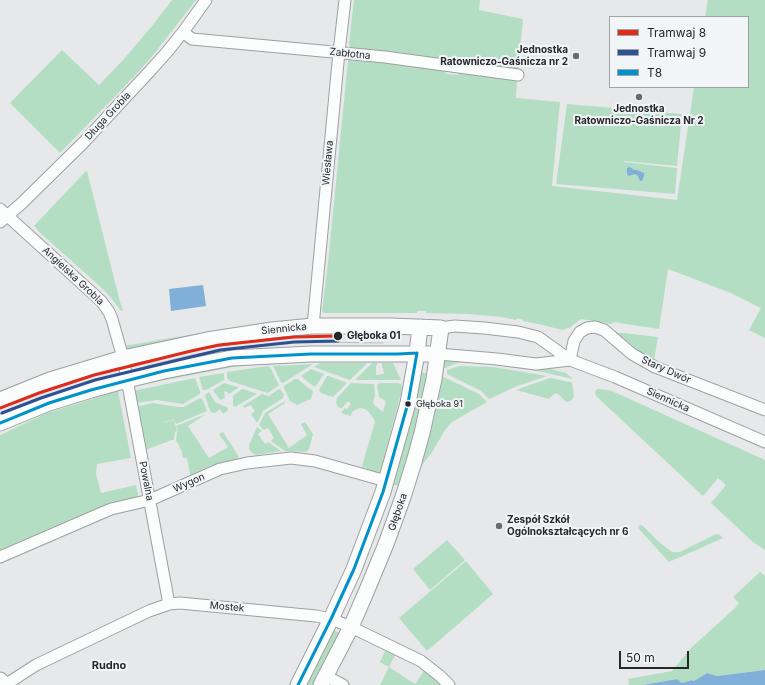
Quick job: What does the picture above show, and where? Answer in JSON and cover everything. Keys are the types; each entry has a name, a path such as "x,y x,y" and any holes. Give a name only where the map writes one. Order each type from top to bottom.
{"street":[{"name":"Długa Grobla","path":"2,216 22,204 83,143 149,72 183,32 206,0"},
{"name":"Wiesława","path":"313,326 339,52 346,0"},
{"name":"Zabłotna","path":"183,32 192,39 385,57 518,75"},
{"name":"Angielska Grobla","path":"2,216 101,301 112,319 123,358"},
{"name":"Siennicka","path":"0,400 50,380 123,358 214,339 272,330 313,326 391,326 441,328 455,326 518,332 538,337 570,360 608,374 765,442"},
{"name":"Głęboka","path":"298,685 354,570 385,487 408,403 420,327"},
{"name":"Stary Dwór","path":"570,360 574,341 580,332 587,328 595,327 604,330 632,354 655,367 765,410"},
{"name":"Głęboka","path":"324,681 351,627 386,544 403,497 422,433 434,379 441,328"},
{"name":"Siennicka","path":"0,423 49,403 91,390 164,371 232,358 311,354 416,353 498,359 536,364 570,360"},
{"name":"Powalna","path":"123,358 169,604"},
{"name":"Wygon","path":"0,557 111,509 150,500 220,469 247,463 291,458 315,461 385,487"},
{"path":"385,487 403,497"},
{"name":"Mostek","path":"5,685 36,665 149,611 169,604 180,603 316,616 330,619 351,627 421,661 449,685"},
{"path":"0,680 5,685"},
{"path":"324,681 343,685"}],"green space":[{"path":"172,0 196,0 150,59 60,153 10,103 62,50 99,85 124,59"},
{"path":"354,0 480,0 479,10 523,19 518,71 354,50 350,48 349,43"},
{"path":"708,0 765,0 765,338 749,330 761,308 731,293 668,269 659,329 581,319 569,328 562,330 523,321 517,318 516,320 502,317 468,314 426,313 426,311 417,311 417,313 324,313 322,311 348,61 350,59 353,58 445,70 446,74 458,75 460,72 517,80 516,98 560,102 552,186 677,200 694,88 749,88 749,16 705,16"},
{"path":"567,104 682,114 677,166 624,161 677,168 675,194 556,184"},
{"path":"87,171 123,310 121,311 104,290 34,226"},
{"path":"298,321 129,350 124,346 235,327"},
{"path":"616,333 658,337 654,360 633,347"},
{"path":"449,359 546,368 566,373 573,379 538,371 489,364 462,362 445,368 441,367 444,362"},
{"path":"324,360 262,364 268,363"},
{"path":"320,363 367,363 350,380 314,367"},
{"path":"372,363 377,363 376,375 384,374 382,363 393,363 401,380 355,380"},
{"path":"262,364 233,367 134,386 207,367"},
{"path":"313,364 283,383 281,382 273,366"},
{"path":"268,366 279,385 268,393 230,381 227,378 227,372"},
{"path":"459,366 493,367 547,376 517,386 489,399 481,391 447,374 447,370"},
{"path":"311,369 324,374 315,387 301,376"},
{"path":"418,372 431,374 402,487 391,484"},
{"path":"224,373 224,380 206,390 203,390 199,377"},
{"path":"327,376 347,383 333,397 321,393 319,390"},
{"path":"443,377 479,394 487,402 452,422 445,430 431,454 420,467 441,379"},
{"path":"195,378 200,394 183,404 157,400 136,403 133,391"},
{"path":"550,378 572,383 574,397 571,401 566,402 556,393 549,399 516,390"},
{"path":"295,379 298,379 313,391 311,399 297,405 290,401 284,388 284,386"},
{"path":"224,383 238,388 229,394 226,391 224,392 225,398 220,400 213,390"},
{"path":"351,383 374,384 375,395 373,404 383,412 386,401 379,397 377,385 380,383 398,383 402,386 382,465 380,471 376,474 367,470 366,467 363,468 362,466 375,422 373,418 368,411 360,408 352,412 351,416 341,413 351,404 348,401 342,408 340,408 336,403 337,398"},
{"path":"242,389 257,394 235,407 233,405 233,396"},
{"path":"279,389 284,395 283,398 263,411 257,423 251,414 255,411 251,405 244,408 243,406 262,394 269,396"},
{"path":"597,389 614,392 765,460 765,550 753,542 711,503 726,485 718,478 703,496 596,396 595,392"},
{"path":"118,391 131,458 97,464 96,474 101,493 136,485 139,499 0,555 0,435 47,413"},
{"path":"209,392 216,403 227,407 228,410 223,414 220,409 215,413 211,412 205,396"},
{"path":"200,398 203,400 207,411 176,424 174,419 162,423 174,420 177,431 175,432 174,440 145,450 136,407 153,403 184,407"},
{"path":"285,401 285,403 268,414 289,448 307,435 301,424 305,422 313,434 309,449 306,452 285,451 271,441 274,438 268,428 264,430 259,425 265,413"},
{"path":"206,414 188,426 209,458 228,447 219,434 223,432 239,457 235,460 210,466 190,475 187,458 183,458 181,449 176,441 178,431 176,426"},
{"path":"257,427 262,431 258,434 265,444 268,442 281,451 256,455 251,452 249,445"},
{"path":"640,525 672,552 680,552 714,535 719,534 723,538 669,562 639,529 638,527"},
{"path":"447,540 465,560 430,590 413,569"},
{"path":"466,561 493,594 427,651 399,618"},
{"path":"760,572 765,576 765,670 717,676 707,673 694,681 692,680 682,683 677,679 643,685 629,685 628,679 672,671 691,648 735,608 739,603 733,597"},
{"path":"332,629 341,634 316,685 303,685"},
{"path":"385,651 395,655 389,667 380,662"},
{"path":"389,667 415,684 424,671 442,685 380,685"}],"water":[{"path":"630,167 644,173 642,181 640,181 638,176 635,174 628,176 627,168"},
{"path":"203,285 206,306 171,311 169,289"},
{"path":"765,670 765,685 643,685 677,679 682,683 692,680 694,681 707,673 717,676"}],"tram line":[{"name":"8","path":"0,408 39,393 94,375 219,345 294,337 338,336"},
{"name":"9","path":"2,413 95,380 220,350 294,342 338,341"},
{"path":"147,366 192,355 253,346 310,342 383,343"}],"transit line":[{"name":"T8","path":"0,423 49,403 91,390 164,371 232,358 311,354 417,353"},
{"name":"T8","path":"298,685 354,569 383,492 408,403 417,353"}],"place":[{"name":"Jednostka Ratowniczo-Gaśnicza nr 2","path":"576,56"},
{"name":"Jednostka Ratowniczo-Gaśnicza Nr 2","path":"639,97"},
{"name":"Głęboka 01","path":"338,336"},
{"name":"Głęboka 91","path":"408,404"},
{"name":"Zespół Szkół Ogólnokształcących nr 6","path":"499,526"}],"district":[{"name":"Rudno","path":"109,666"}]}
